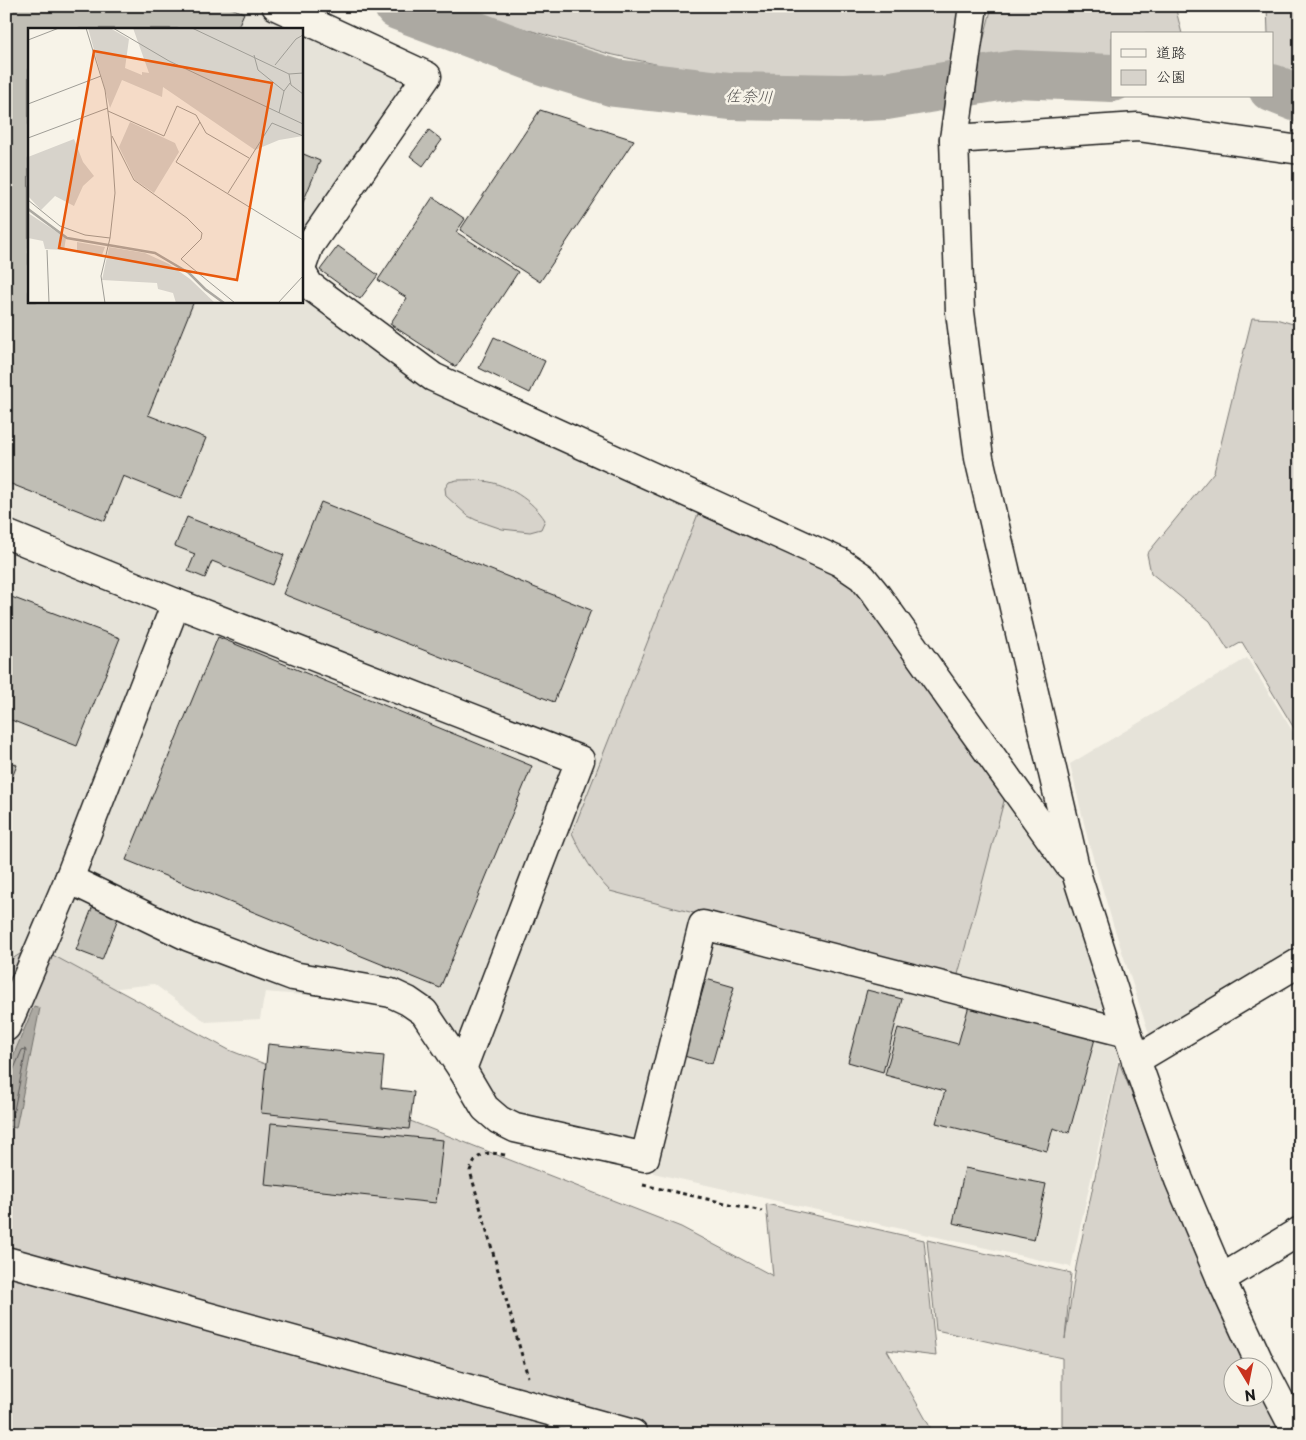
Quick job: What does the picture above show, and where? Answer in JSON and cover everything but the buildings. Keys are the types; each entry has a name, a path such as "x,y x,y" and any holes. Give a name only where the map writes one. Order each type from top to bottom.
{"street":[{"path":"276,6 427,76 309,246 302,267"},
{"path":"973,6 954,139 960,312 979,458 1077,876 1136,1060 1179,1180 1221,1279 1258,1358"},
{"path":"954,139 1138,127 1300,150"},
{"path":"302,272 308,285 433,377 840,562 862,577 1077,876"},
{"path":"6,534 176,603 580,760 462,1069"},
{"path":"6,1027 69,878 176,603"},
{"path":"69,878 189,937 293,976 391,993 408,1001 424,1012 462,1069 485,1108 499,1120 515,1128 645,1157 703,925 1127,1033"},
{"path":"1136,1060 1300,962"},
{"path":"1221,1279 1300,1231"},
{"path":"6,1261 633,1434"},
{"path":"1274,1391 1296,1434"}],"path":[{"path":"514,1157 495,1153 482,1154 474,1161 470,1171 536,1407"},
{"path":"638,1184 762,1211"}],"shaded area":[{"path":"6,6 253,6 299,28 28,28 28,302 302,302 302,292 429,384 852,575 1065,874 1103,1006 1093,1014 697,918 641,1146 521,1120 494,1104 451,1033 392,1002 265,992 260,1019 206,1022 154,984 40,997 6,1076"},
{"path":"302,29 402,74 406,89 302,237"},
{"path":"1247,658 1300,743 1300,951 1151,1040 1089,844 1070,764"},
{"path":"716,941 1113,1042 1119,1056 1071,1267 653,1173 706,949"}],"green space":[{"path":"464,6 966,6 950,69 884,77 783,79 688,71 609,54 502,22"},
{"path":"992,6 1175,6 1182,32 1111,32 1111,65 977,65"},
{"path":"1267,6 1300,6 1300,89 1274,80 1274,32 1268,32"},
{"path":"1252,318 1276,319 1300,326 1300,738 1242,642 1228,650 1210,621 1151,573 1147,554 1214,472"},
{"path":"477,480 493,483 519,494 534,506 545,520 541,529 530,532 502,529 468,516 446,496 445,488 449,482"},
{"path":"700,509 852,580 1005,797 956,982 610,891 593,871 580,849 572,833"},
{"path":"34,945 229,1050 681,1227 773,1276 766,1204 924,1240 936,1356 887,1350 934,1434 6,1434 6,963"},
{"path":"1119,1062 1166,1179 1247,1358 1224,1358 1224,1408 1270,1408 1285,1434 1062,1434 1062,1358 936,1330 927,1240 1071,1273 1065,1339 1076,1267"}],"water":[{"path":"34,1006 40,1008 16,1128 6,1126 6,1073"}],"waterway":[{"name":"佐奈川","path":"398,6 546,62 615,83 730,96 844,98 886,96 1016,74 1111,78"},
{"name":"佐奈川","path":"1274,89 1300,99"}]}
